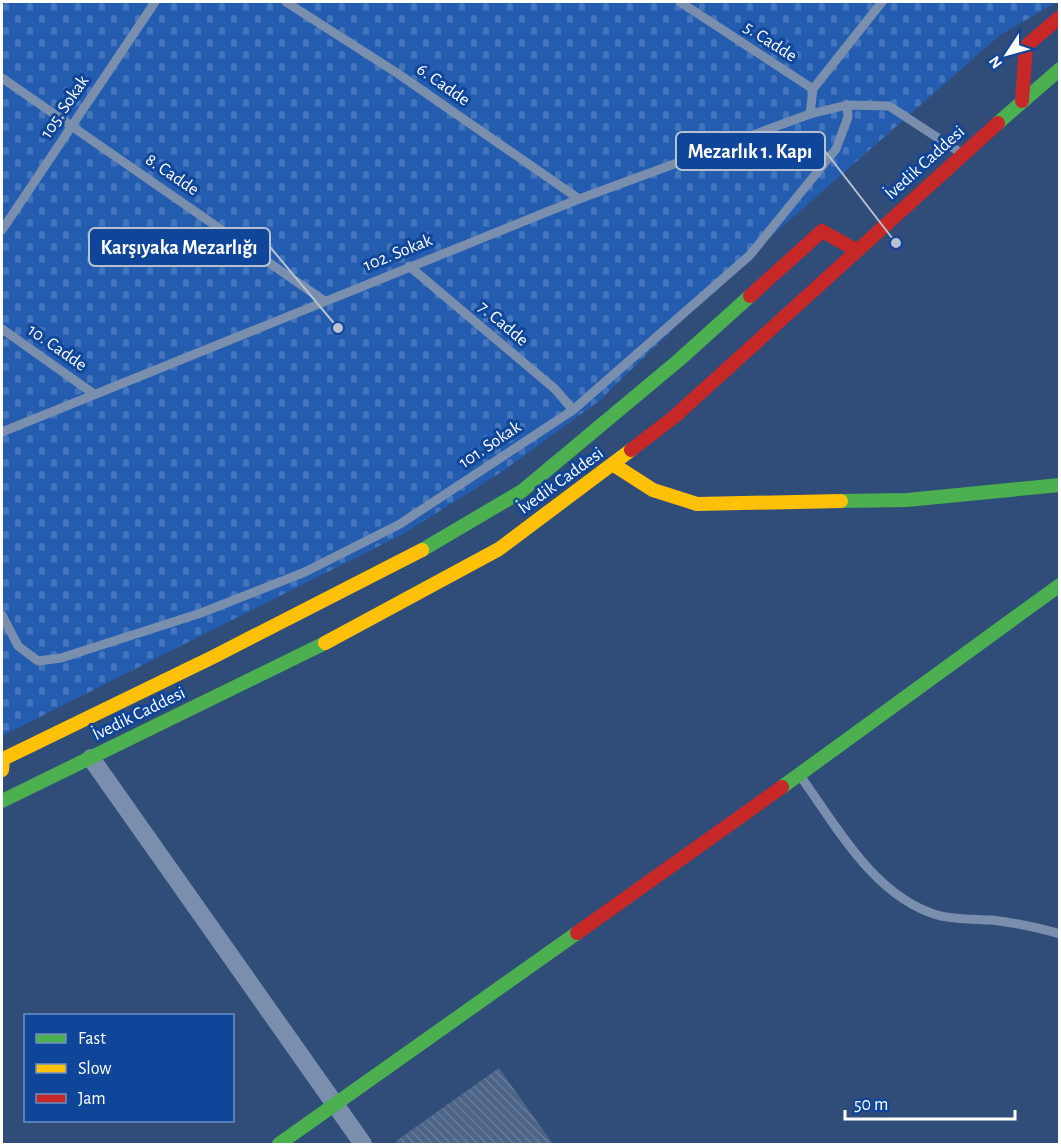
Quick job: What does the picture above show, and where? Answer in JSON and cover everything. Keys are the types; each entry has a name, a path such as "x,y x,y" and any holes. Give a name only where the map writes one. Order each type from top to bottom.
{"street":[{"path":"1022,100 1026,46 1059,18"},
{"name":"İvedik Caddesi","path":"2,801 353,629 499,549 614,465 1059,69"},
{"path":"2,770 3,759 341,602 422,550 522,491 651,391 822,231 856,250"},
{"path":"614,465 637,483 668,498 697,504 907,500 1059,485"},
{"path":"279,1144 799,775 1059,585"},
{"path":"341,602 353,629"},
{"path":"91,758 363,1144"}],"lane":[{"name":"105. Sokak","path":"2,230 155,2"},
{"name":"6. Cadde","path":"286,2 397,73 579,198"},
{"name":"5. Cadde","path":"680,2 813,89"},
{"path":"810,114 813,89 882,2"},
{"name":"8. Cadde","path":"2,78 323,300"},
{"name":"102. Sokak","path":"2,432 579,198 810,114 847,105 889,106 962,154"},
{"name":"101. Sokak","path":"2,615 18,646 38,661 61,658 201,613 305,572 400,524 573,410 750,255 836,149 848,117 847,105"},
{"name":"7. Cadde","path":"409,266 555,389 573,410"},
{"name":"10. Cadde","path":"2,329 94,394"},
{"path":"799,775 855,853 873,873 910,903 938,915 1024,924 1059,934"}],"green space":[{"path":"2,2 1057,2 1000,35 750,255 599,401 503,471 403,534 2,736"}],"building":[{"path":"499,1068 553,1144 398,1144 396,1141"}],"traffic: fast":[{"path":"998,123 1060,69"},
{"path":"422,550 522,491 679,360 750,296"},
{"path":"841,501 907,500 1060,485"},
{"path":"782,787 1060,585"},
{"path":"2,801 325,643"},
{"path":"279,1144 577,933"}],"traffic: slow":[{"path":"325,643 499,549 631,450"},
{"path":"614,465 653,490 697,504 841,501"},
{"path":"2,770 3,759 213,657 422,550"}],"traffic: jam":[{"path":"1022,101 1026,46 1060,17"},
{"path":"631,450 674,417 998,123"},
{"path":"750,296 822,231 856,250"},
{"path":"577,933 782,787"}],"place":[{"name":"Mezarlık 1. Kapı","path":"896,243"},
{"name":"Karşıyaka Mezarlığı","path":"338,328"}]}
